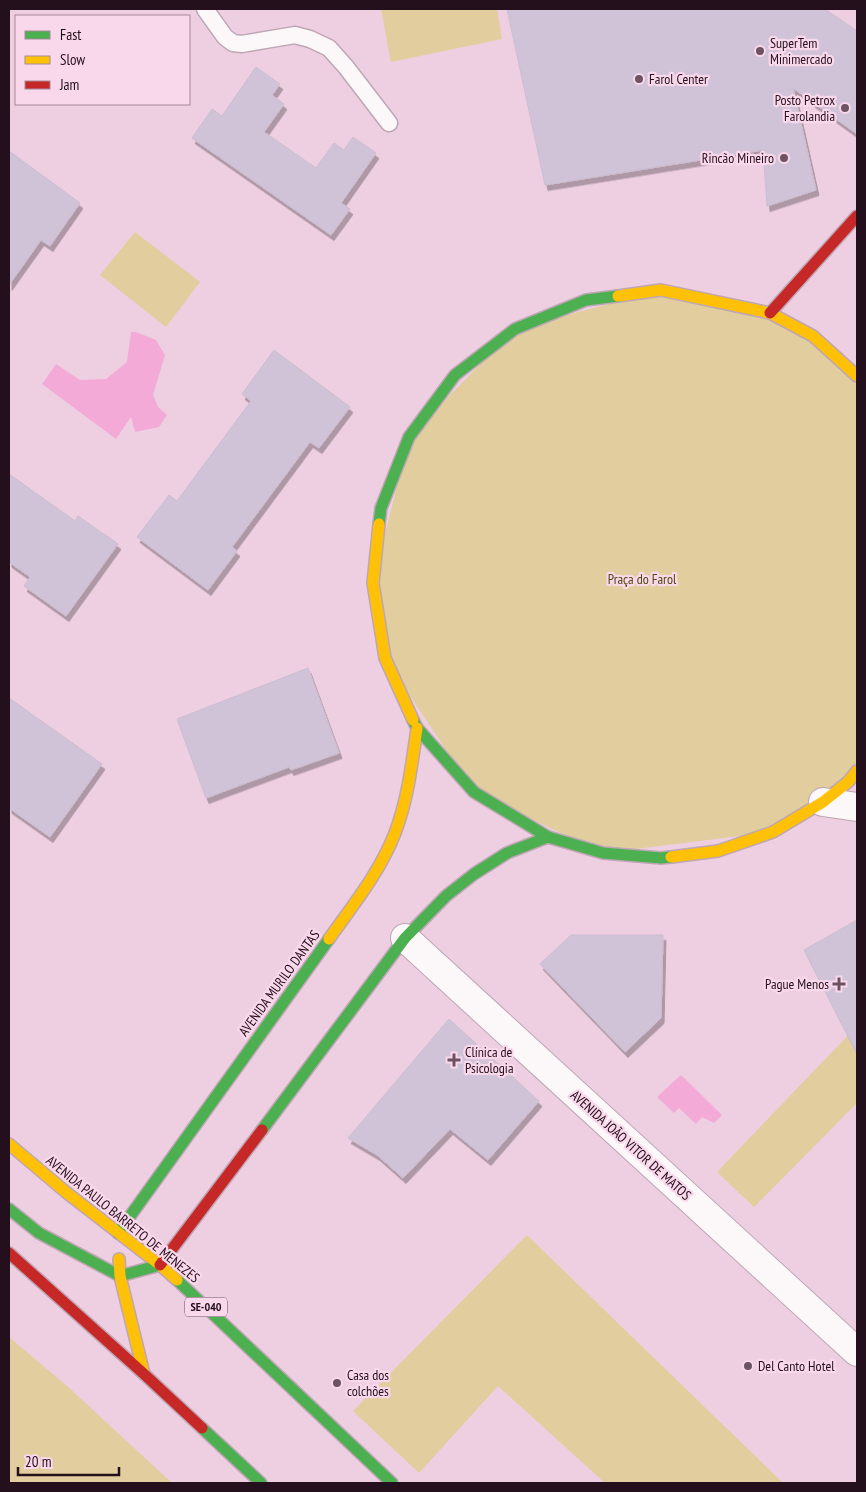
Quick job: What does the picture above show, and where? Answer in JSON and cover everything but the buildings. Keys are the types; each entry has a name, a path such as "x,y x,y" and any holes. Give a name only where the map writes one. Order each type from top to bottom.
{"main road":[{"path":"770,313 857,216"},
{"path":"857,376 813,336 770,313 661,290 586,300 515,329 455,376 409,437 381,508 373,583 385,658 417,728 474,792 548,837 603,853 661,858 718,851 773,832 823,802 848,782 857,771"},
{"name":"AVENIDA MURILO DANTAS","path":"118,1233 374,876 396,833 406,794 417,728"},
{"path":"9,1209 39,1233 120,1276 160,1265 405,938 446,896 474,874 507,853 548,837"},
{"name":"AVENIDA PAULO BARRETO DE MENEZES","path":"9,1144 160,1265 392,1483"},
{"path":"118,1233 120,1276 144,1374"},
{"path":"9,1253 144,1374 261,1483"}],"street":[{"path":"823,802 857,807"},
{"name":"AVENIDA JOÃO VITOR DE MATOS","path":"405,938 857,1352"}],"lane":[{"path":"205,9 225,37 233,43 242,44 295,36 310,39 329,48 346,66 389,123"}],"green space":[{"path":"381,9 497,9 502,39 391,62"},
{"path":"135,232 200,282 166,327 100,275"},
{"name":"Praça do Farol","path":"661,290 770,313 857,376 857,771 773,832 603,853 474,792 385,658 373,583 409,437 515,329"},
{"path":"857,1026 857,1103 754,1207 717,1172"},
{"path":"527,1235 783,1483 605,1483 498,1386 419,1473 353,1411"},
{"path":"9,1337 67,1386 172,1483 9,1483"}],"shaded area":[{"path":"131,332 136,332 156,340 165,355 153,395 158,407 167,415 159,427 135,432 131,417 116,439 42,384 56,364 80,380 106,379 127,362"},
{"path":"681,1075 722,1115 714,1123 702,1117 696,1124 679,1108 674,1113 657,1097"}],"traffic: fast":[{"path":"379,524 381,508 409,437 455,375 515,329 586,300 618,296"},
{"path":"413,720 417,728 474,792 548,837 603,853 661,858 671,857"},
{"path":"262,1130 405,938 446,896 474,874 507,853 548,837"},
{"path":"118,1233 329,939"},
{"path":"9,1209 39,1233 120,1276 160,1265"},
{"path":"177,1280 392,1483"},
{"path":"202,1428 261,1483"}],"traffic: slow":[{"path":"618,296 661,290 770,313 813,336 857,376"},
{"path":"379,524 373,583 385,658 413,720"},
{"path":"329,939 374,875 395,833 406,794 417,728"},
{"path":"671,857 718,851 773,832 823,802 848,782 857,771"},
{"path":"9,1144 67,1193 177,1280"},
{"path":"119,1259 120,1276 144,1374"}],"traffic: jam":[{"path":"770,313 857,216"},
{"path":"160,1265 262,1130"},
{"path":"9,1253 202,1428"}],"place":[{"name":"SuperTem Minimercado","path":"760,51"},
{"name":"Farol Center","path":"639,79"},
{"name":"Posto Petrox Farolandia","path":"845,108"},
{"name":"Rincão Mineiro","path":"784,158"},
{"name":"Pague Menos","path":"839,984"},
{"name":"Clínica de Psicologia","path":"454,1060"},
{"name":"Del Canto Hotel","path":"748,1366"},
{"name":"Casa dos colchões","path":"337,1383"}]}
